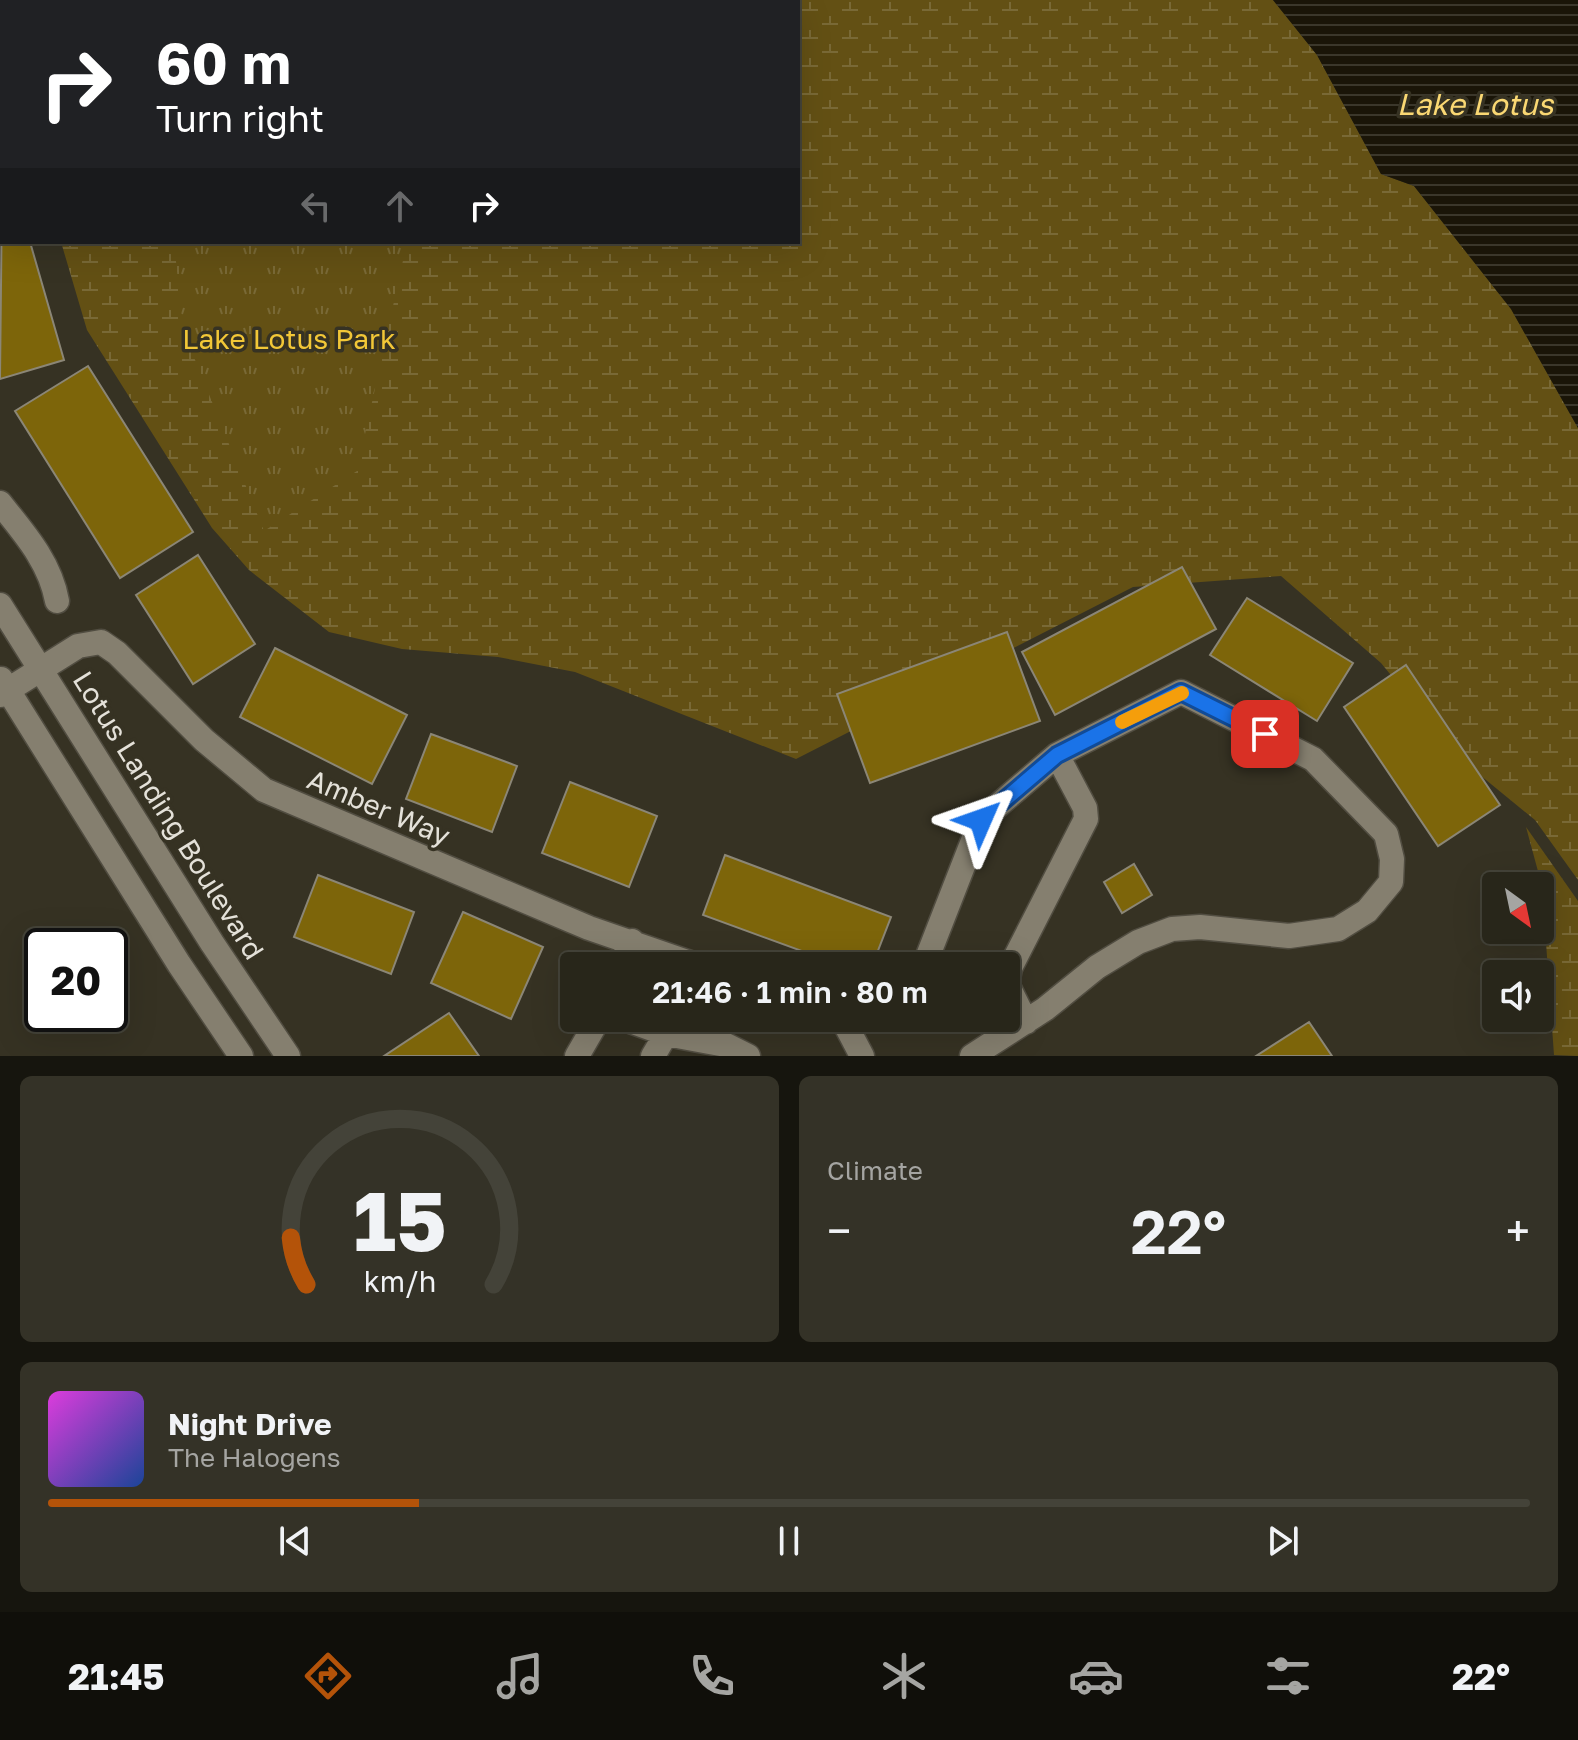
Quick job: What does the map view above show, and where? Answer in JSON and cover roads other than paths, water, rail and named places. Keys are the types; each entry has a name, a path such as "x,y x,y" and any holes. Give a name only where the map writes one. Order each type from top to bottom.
{"street":[{"path":"0,503 36,549 49,574 57,601"},
{"name":"Lotus Landing Boulevard","path":"0,605 212,943 288,1056"},
{"name":"Amber Way","path":"40,668 78,646 101,642 117,653 204,740 264,790 589,928 661,952"},
{"path":"40,668 3,687 241,1056"},
{"path":"929,952 981,820 1057,755 1181,692 1313,759 1386,834 1392,859 1391,882 1367,911 1338,929 1289,936 1200,927 1172,929 1138,942 1097,967 1026,1022 972,1056"},
{"path":"1026,1022 1007,984 1010,968 1086,819 1085,808 1057,755"},
{"path":"627,952 632,941"},
{"path":"577,1056 591,1032"},
{"path":"660,1032 726,1045 748,1056"},
{"path":"851,1032 862,1056"},
{"path":"653,1056 666,1034"}],"water":[{"name":"Lake Lotus","path":"1273,0 1578,0 1578,428 1511,309 1414,186 1381,174 1317,55"}],"park label":[{"name":"Lake Lotus Park","path":"289,338"}]}
